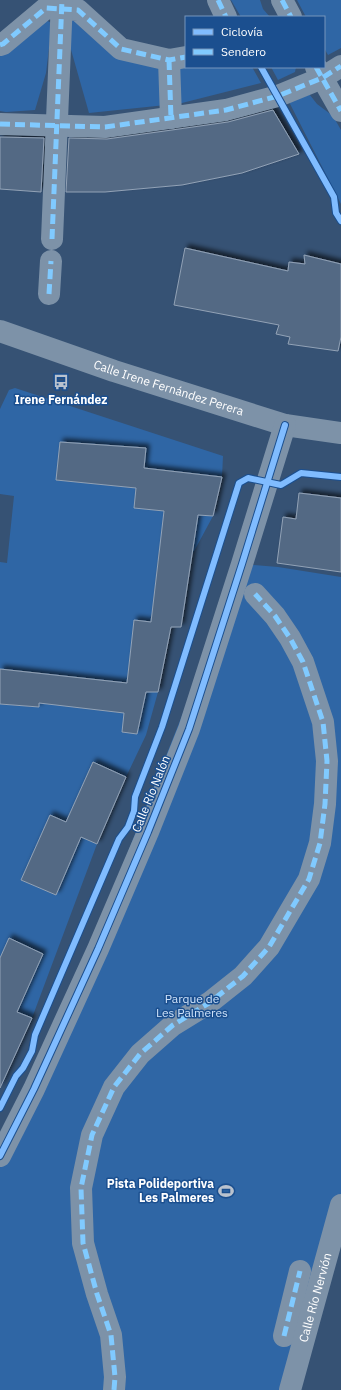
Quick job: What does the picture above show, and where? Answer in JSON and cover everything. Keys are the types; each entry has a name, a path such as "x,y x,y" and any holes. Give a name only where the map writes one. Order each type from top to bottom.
{"street":[{"path":"218,0 226,16"},
{"path":"282,0 290,16"},
{"path":"52,239 62,5"},
{"path":"0,45 46,8 62,5 78,10 121,49 178,59 171,118"},
{"path":"0,124 105,127 226,110 278,96 319,72 341,66"},
{"path":"319,72 341,111"},
{"path":"49,294 51,261"},
{"name":"Calle Irene Fernández Perera","path":"1,333 114,371 285,425 341,433"},
{"name":"Calle Río Nalón","path":"0,1156 34,1089 98,949 148,832 189,729 285,425"},
{"path":"114,1390 115,1377 111,1335 97,1294 83,1243 81,1188 92,1135 114,1087 140,1054 173,1026 209,1003 243,976 269,947 309,879 320,843 325,804 327,761 323,722 303,662 290,638 275,616 255,594"},
{"name":"Calle Río Nervión","path":"290,1390 341,1205"},
{"path":"284,1336 300,1271"}],"green space":[{"path":"231,0 260,0 263,9 269,16 240,16"},
{"path":"297,0 341,0 341,48 328,55 325,50 325,16 305,16"},
{"path":"69,18 161,64 166,105 89,113 64,25"},
{"path":"43,19 52,23 46,73 35,110 0,111 0,54"},
{"path":"177,59 185,66 185,68 253,68 261,83 178,104"},
{"path":"272,68 296,68 295,72 278,80"},
{"path":"306,90 317,104 333,116 341,130 341,204 286,96"},
{"path":"15,388 223,456 222,477 144,468 146,448 56,480 136,488 135,508 213,516 192,555 159,552 151,622 127,683 73,707 141,715 146,692 158,692 146,735 126,777 93,762 66,822 50,816 21,880 56,895 81,837 97,844 32,1018 17,1012 43,954 9,939 0,958 0,704 38,707 42,673 0,669 0,562 7,563 14,496 0,494 0,409 9,390"},
{"name":"Parque de Les Palmeres","path":"242,564 278,567 341,577 341,1205 290,1390 0,1390 0,1156 34,1089"}],"building":[{"path":"273,110 299,154 242,173 182,185 105,192 66,192 69,138 107,139 228,122"},
{"path":"0,137 44,138 41,192 0,189"},
{"path":"185,248 288,271 289,262 305,264 304,255 341,264 341,337 338,351 288,344 290,337 276,334 279,325 174,305"},
{"path":"60,442 146,448 144,468 222,477 213,516 198,515 181,627 171,627 158,692 146,692 137,734 122,732 124,713 39,703 39,707 0,704 0,669 127,683 134,620 151,622 164,511 134,508 136,488 56,480"},
{"path":"299,493 341,498 341,572 277,563 283,517 296,519"},
{"path":"93,762 126,777 97,844 81,837 56,895 21,880 50,815 66,822"},
{"path":"9,938 43,954 17,1012 32,1018 0,1088 0,958"}],"marked path":[{"path":"52,239 62,0"},
{"path":"218,0 226,16"},
{"path":"282,0 290,16"},
{"path":"0,45 46,8 78,10 121,49 169,60 185,57"},
{"path":"169,60 171,118"},
{"path":"0,124 105,127 226,110 278,96 322,78 341,66"},
{"path":"317,68 341,111"},
{"path":"49,294 51,261"},
{"path":"114,1390 115,1377 111,1335 97,1294 83,1243 81,1188 92,1135 114,1087 140,1054 173,1025 209,1003 243,976 269,947 309,879 320,843 325,804 327,761 323,722 303,662 290,638 275,616 255,594"},
{"path":"284,1336 300,1271"}],"cycle path":[{"path":"262,68 334,197 336,213 341,221"},
{"path":"0,1156 34,1089 98,949 148,832 189,729 285,425"},
{"path":"0,1108 16,1076 23,1068 32,1051 35,1035 119,839 128,827 134,811 135,797 162,727 239,483 248,478 281,485 301,473 341,477"}],"place":[{"name":"Irene Fernández","path":"61,382"},
{"name":"Pista Polideportiva Les Palmeres","path":"226,1191"}]}
